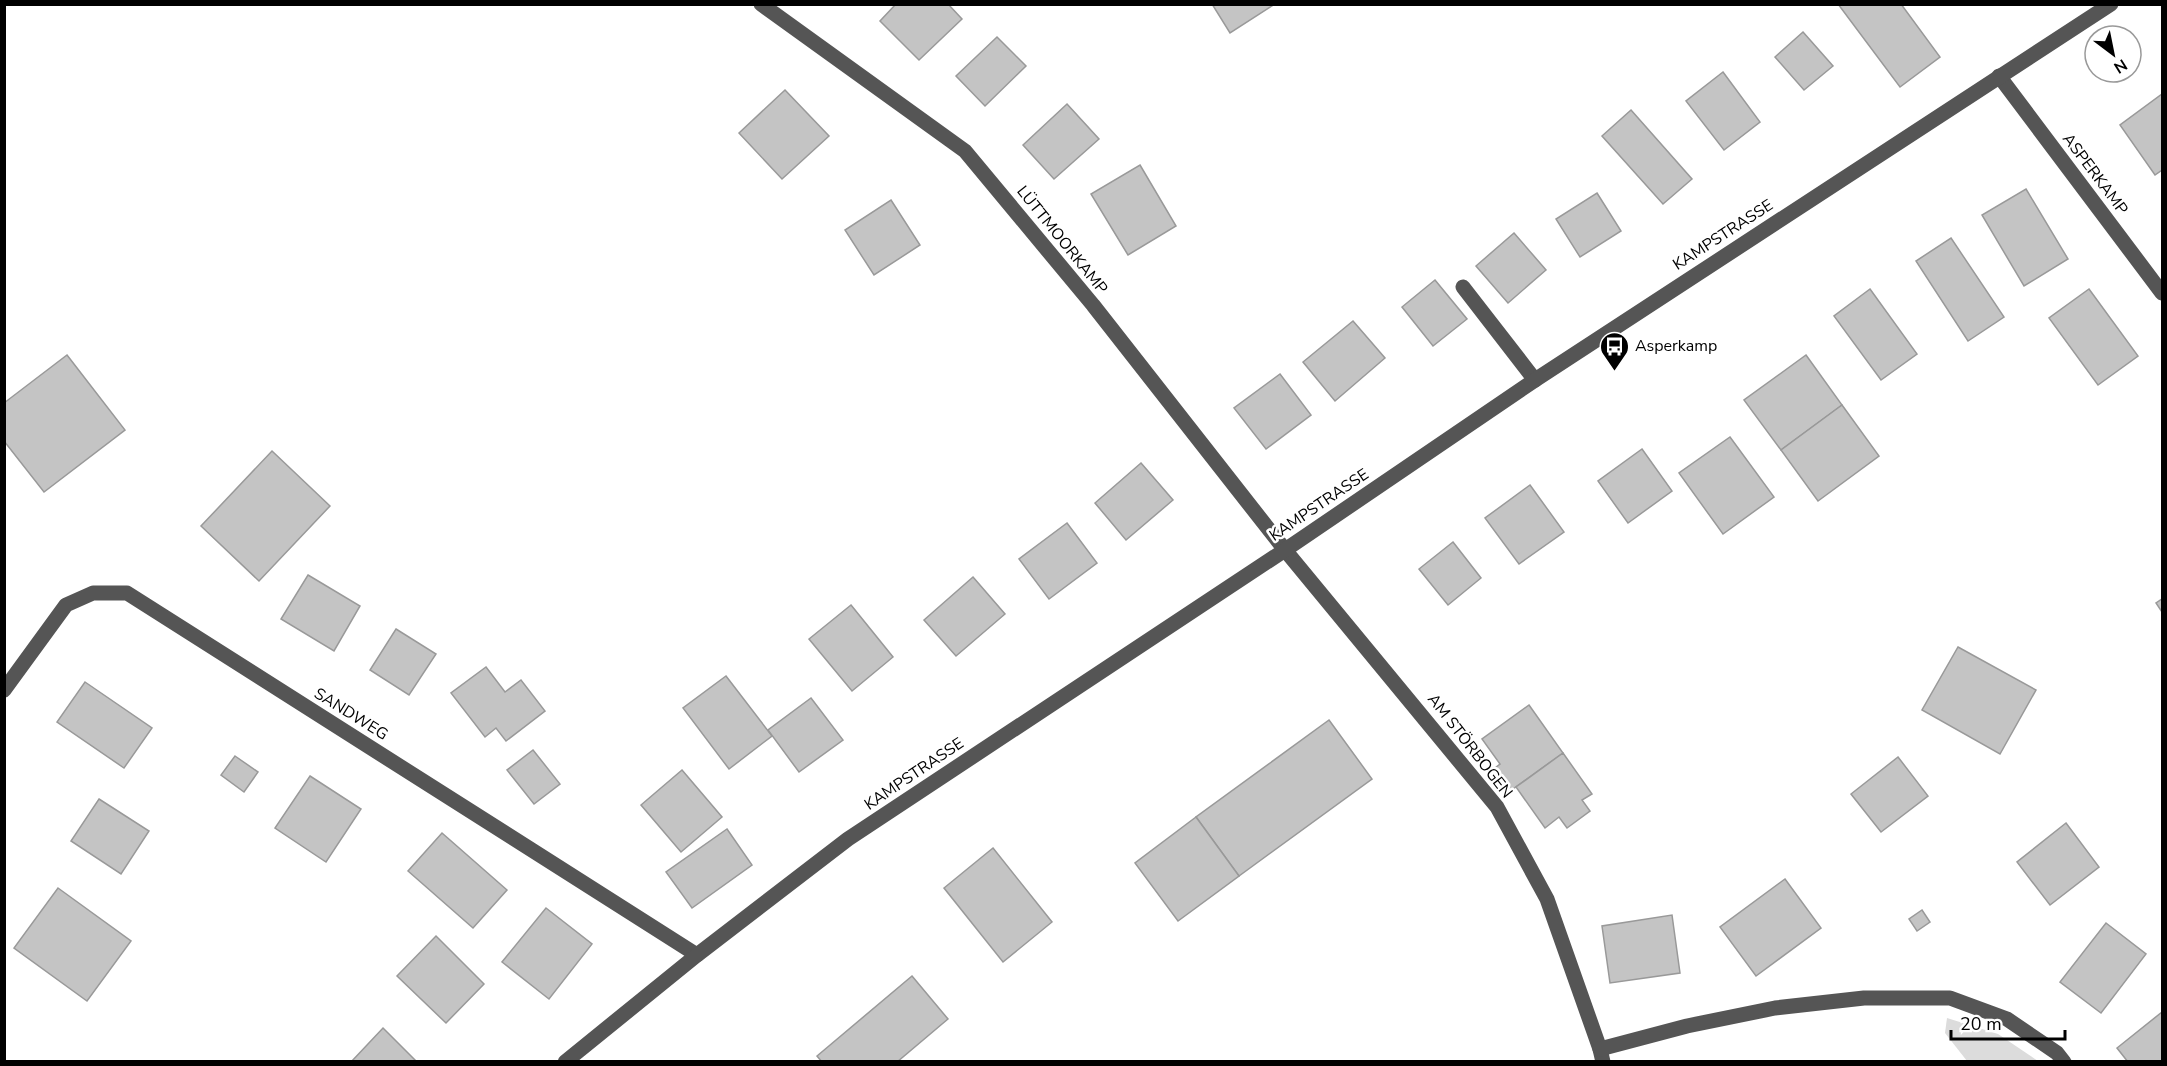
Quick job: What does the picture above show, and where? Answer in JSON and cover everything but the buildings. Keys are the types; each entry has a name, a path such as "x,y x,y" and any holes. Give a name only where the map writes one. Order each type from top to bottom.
{"street":[{"name":"LÜTTMOORKAMP","path":"761,4 965,151 1093,305 1285,550"},
{"name":"KAMPSTRASSE","path":"565,1062 697,955 848,839 1285,550 1535,380 2111,4"},
{"name":"ASPERKAMP","path":"1999,76 2163,293"},
{"path":"1463,286 1535,380"},
{"name":"AM STÖRBOGEN","path":"1285,550 1497,807 1547,899 1601,1055"},
{"name":"SANDWEG","path":"4,690 66,605 93,593 127,593 697,955"},
{"path":"1601,1055 1687,1026 1775,1008 1864,998 1950,998 2007,1019 2057,1053 2064,1062"}],"shaded area":[{"path":"1947,1018 1998,1034 2038,1061 1967,1061 1945,1033"}],"place":[{"name":"Asperkamp","path":"1614,372"}]}
